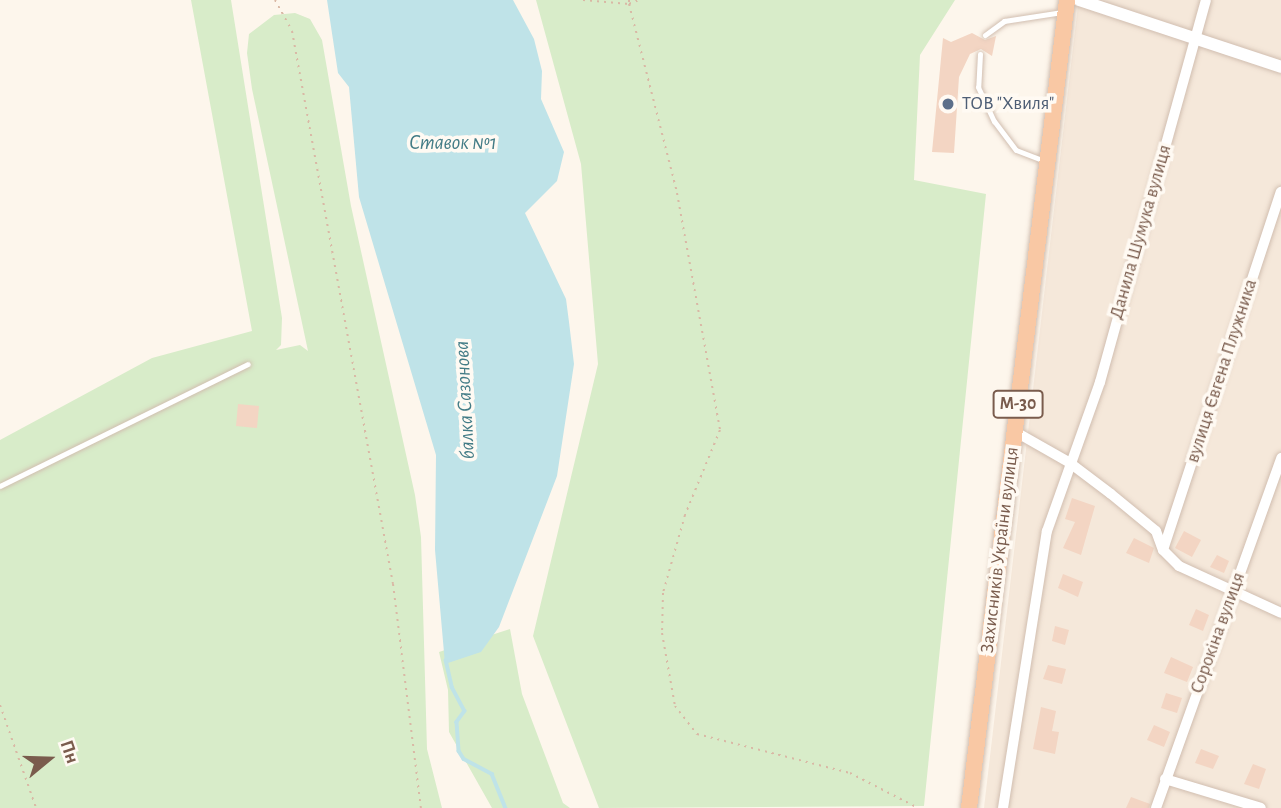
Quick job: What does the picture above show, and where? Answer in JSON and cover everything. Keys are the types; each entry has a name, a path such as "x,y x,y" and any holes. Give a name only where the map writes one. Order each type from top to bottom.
{"highway":[{"name":"Захисників України вулиця","path":"969,808 1066,6"}],"street":[{"path":"1079,0 1281,67"},
{"name":"Данила Шумука вулиця","path":"1003,808 1043,556 1070,463 1100,382 1206,0"},
{"name":"вулиця Євгена Плужника","path":"1163,550 1281,192"},
{"path":"1014,431 1070,463 1156,531 1163,550 1179,566 1281,612"},
{"name":"Сорокіна вулиця","path":"1156,808 1281,458"},
{"path":"1166,779 1261,808"}],"lane":[{"path":"985,35 1004,21 1066,6"},
{"path":"980,54 978,88 994,121 1016,150 1047,161"},
{"path":"0,486 248,364"}],"path":[{"path":"275,0 292,31 390,571 421,808"},
{"path":"583,0 639,0"},
{"path":"629,2 677,192 720,430 689,504 663,593 662,634 676,706 697,734 850,773 918,808"},
{"path":"0,705 36,808"}],"shaded area":[{"path":"1098,0 1281,0 1281,808 984,808 1078,5"}],"green space":[{"path":"191,0 231,0 282,318 281,345 276,350 300,345 308,351 252,89 247,53 249,34 274,15 295,13 310,19 322,40 351,206 415,495 421,537 427,749 442,808 0,808 0,440 152,358 252,331"},
{"path":"536,0 955,0 920,55 914,180 986,194 924,806 599,808 533,636 598,364 581,164"},
{"path":"510,629 522,694 563,803 570,808 492,808 449,732 448,690 439,652"}],"water":[{"name":"Ставок №1","path":"327,0 513,0 534,39 542,71 541,99 564,152 557,181 525,213 566,299 569,322 574,364 557,476 499,627 481,652 445,664 435,550 436,455 359,197 349,87 338,73"}],"building":[{"path":"972,33 985,40 996,36 992,56 981,49 970,54 959,77 954,153 932,152 943,38 951,42"},
{"path":"238,404 259,406 257,428 236,426"},
{"path":"1072,498 1095,506 1081,555 1063,548 1075,522 1065,519"},
{"path":"1184,531 1201,540 1192,557 1175,548"},
{"path":"1134,538 1154,548 1149,563 1126,553"},
{"path":"1217,555 1229,561 1224,573 1210,567"},
{"path":"1063,574 1083,582 1078,597 1058,588"},
{"path":"1196,609 1209,615 1203,631 1189,625"},
{"path":"1055,626 1069,630 1065,645 1052,641"},
{"path":"1171,657 1193,667 1187,682 1164,673"},
{"path":"1048,665 1066,669 1062,684 1043,679"},
{"path":"1166,693 1182,698 1177,713 1161,708"},
{"path":"1041,707 1056,711 1052,731 1059,732 1055,754 1033,749"},
{"path":"1154,725 1170,732 1164,747 1147,740"},
{"path":"1201,749 1219,756 1213,769 1195,763"},
{"path":"1253,764 1266,769 1259,789 1244,784"},
{"path":"1131,797 1150,804 1149,808 1126,808"}],"waterway":[{"name":"балка Сазонова","path":"446,660 452,687 465,711 457,722 459,751 464,759 492,774 506,808"}],"place":[{"name":"ТОВ \"Хвиля\"","path":"948,104"}]}
